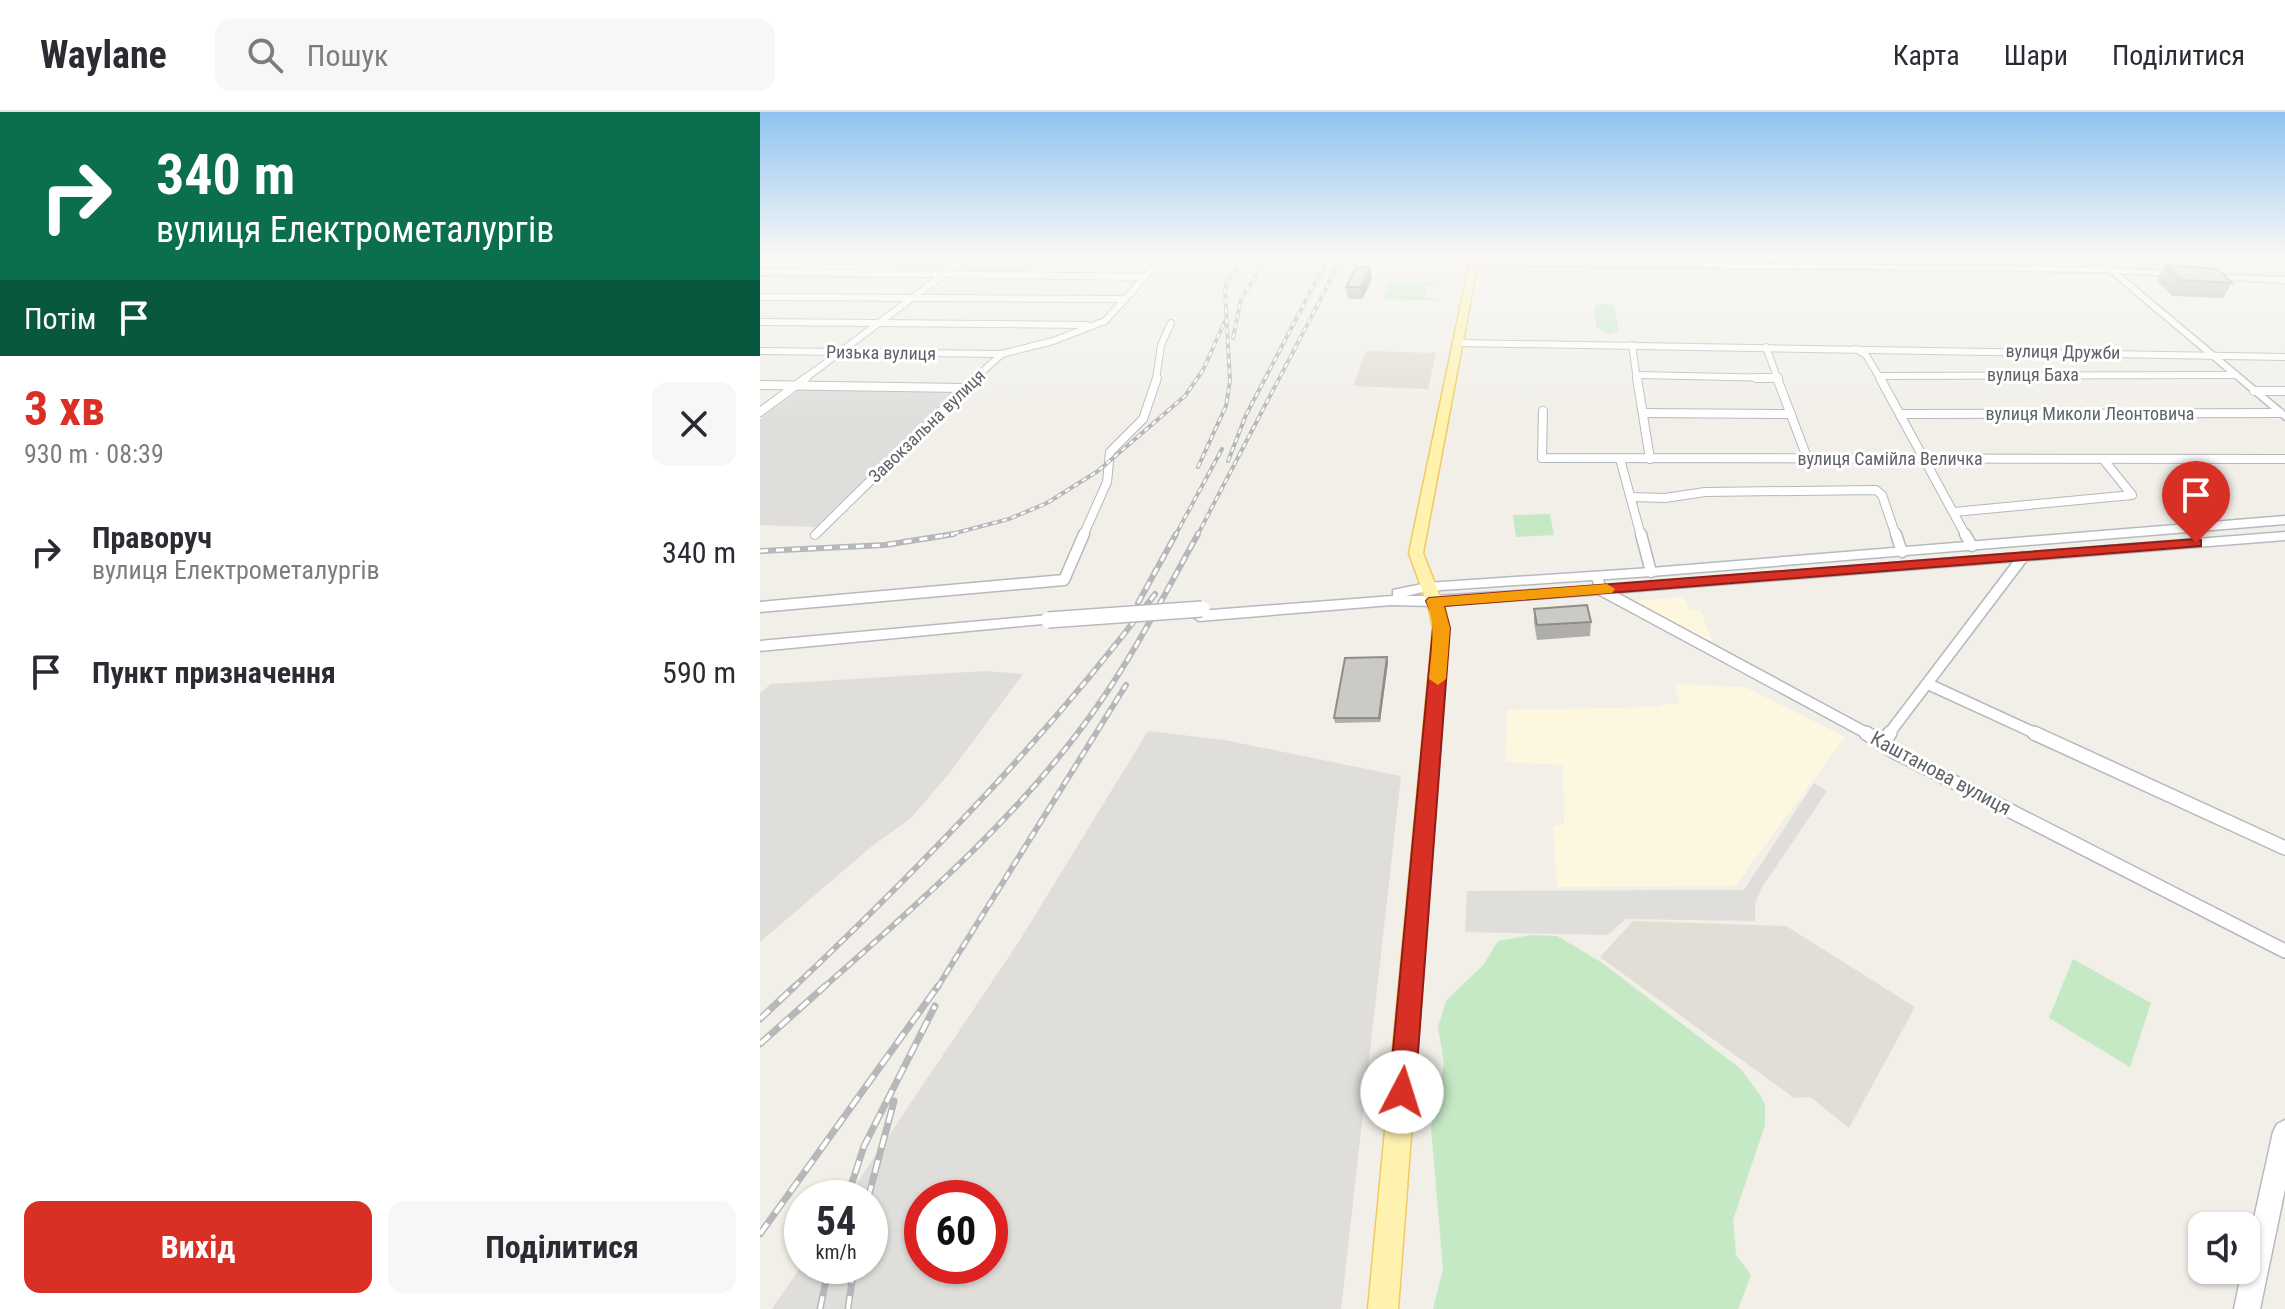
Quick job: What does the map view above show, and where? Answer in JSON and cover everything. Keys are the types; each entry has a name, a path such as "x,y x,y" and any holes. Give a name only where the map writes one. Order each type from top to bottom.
{"main road":[{"path":"1383,1309 1441,641 1441,616 1416,553 1464,312"},
{"path":"2160,312 2282,415"},
{"path":"1599,583 1651,572 2285,520"},
{"path":"760,646 1391,600 1430,594 2023,557 2285,536"},
{"path":"2247,1309 2285,1132"}],"street":[{"path":"760,412 893,312"},
{"name":"Завокзальна вулиця","path":"815,535 963,388 1002,354 1053,341 1105,321 1113,312"},
{"path":"760,322 1095,325"},
{"path":"760,607 1064,580 1107,482 1110,452 1143,419 1158,375 1161,345 1171,323"},
{"name":"вулиця Дружби","path":"1458,343 2285,357"},
{"path":"1632,345 1650,459"},
{"path":"1766,347 1808,460"},
{"path":"1856,349 1866,355 1879,376 1972,546"},
{"name":"Ризька вулиця","path":"760,351 1002,354"},
{"path":"1637,375 1778,378"},
{"name":"вулиця Баха","path":"1879,376 2235,375"},
{"path":"760,385 963,388"},
{"path":"2254,391 2285,391"},
{"name":"вулиця Самійла Величка","path":"1543,411 1542,458 2285,459"},
{"path":"1643,413 1791,414"},
{"name":"вулиця Миколи Леонтовича","path":"1900,414 2282,415"},
{"path":"1620,459 1651,572"},
{"path":"1954,512 2132,495 2103,459"},
{"path":"1631,497 1665,498 1705,492 1876,490 1882,495 1902,552"},
{"path":"1883,742 2023,557"},
{"name":"Каштанова вулиця","path":"1599,583 1883,742 1895,752 2285,951"},
{"path":"1928,684 2285,848"}],"shaded area":[{"path":"1366,351 1436,353 1428,389 1353,386"},
{"path":"802,388 956,390 816,527 760,525 760,419"},
{"path":"1684,597 1690,610 1700,610 1712,640 1702,640 1631,601"},
{"path":"985,671 1023,674 948,775 910,819 872,846 760,942 760,693 771,684"},
{"path":"1675,684 1745,687 1845,737 1735,886 1557,887 1553,826 1564,825 1563,765 1505,762 1507,710 1679,704"},
{"path":"1148,731 1224,740 1401,776 1341,1309 772,1309 789,1284 888,1284 888,1180 859,1180 1018,943"},
{"path":"1814,783 1827,791 1763,886 1755,903 1755,921 1626,919 1608,935 1465,932 1467,891 1744,890"},
{"path":"1633,921 1786,926 1915,1007 1849,1128 1810,1097 1794,1098 1600,957"}],"green space":[{"path":"1594,312 1615,312 1619,331 1610,334 1596,327"},
{"path":"1550,514 1554,535 1516,537 1513,515"},
{"path":"1532,935 1557,936 1601,962 1741,1069 1760,1095 1765,1105 1765,1125 1733,1220 1736,1255 1751,1275 1738,1309 1433,1309 1443,1269 1431,1127 1444,1064 1438,1027 1446,1001 1484,964 1498,941"},
{"path":"2073,959 2151,1003 2130,1067 2049,1018"}],"building":[{"path":"1587,605 1591,622 1537,625 1534,609"},
{"path":"1387,657 1379,718 1334,718 1345,658"}],"railway":[{"path":"1198,467 1226,406 1230,381 1226,312"},
{"path":"1233,338 1238,312"},
{"path":"1228,461 1246,415 1300,312"},
{"path":"1197,536 1314,312"},
{"path":"948,535 1009,519 1047,503 1098,471 1185,396 1203,370 1225,321"},
{"path":"1175,536 1222,449"},
{"path":"948,535 954,534"},
{"path":"1138,603 1176,534"},
{"path":"823,988 968,856 1067,747 1124,666 1198,534"},
{"path":"760,551 885,545 948,535"},
{"path":"944,536 948,535"},
{"path":"793,988 889,895 982,798 1071,699 1155,594"},
{"path":"937,988 1126,685"},
{"path":"760,1019 795,986"},
{"path":"760,1044 825,986"},
{"path":"760,1234 938,986"},
{"path":"853,1180 864,1146 935,1006"},
{"path":"873,1180 894,1101"},
{"path":"820,1309 825,1284"},
{"path":"848,1309 851,1284"}],"slow traffic":[{"path":"1438,679 1441,616 1434,601 1607,589"}],"route":[{"path":"1402,1092 1441,628 1441,616 1434,601 2196,543"}]}
